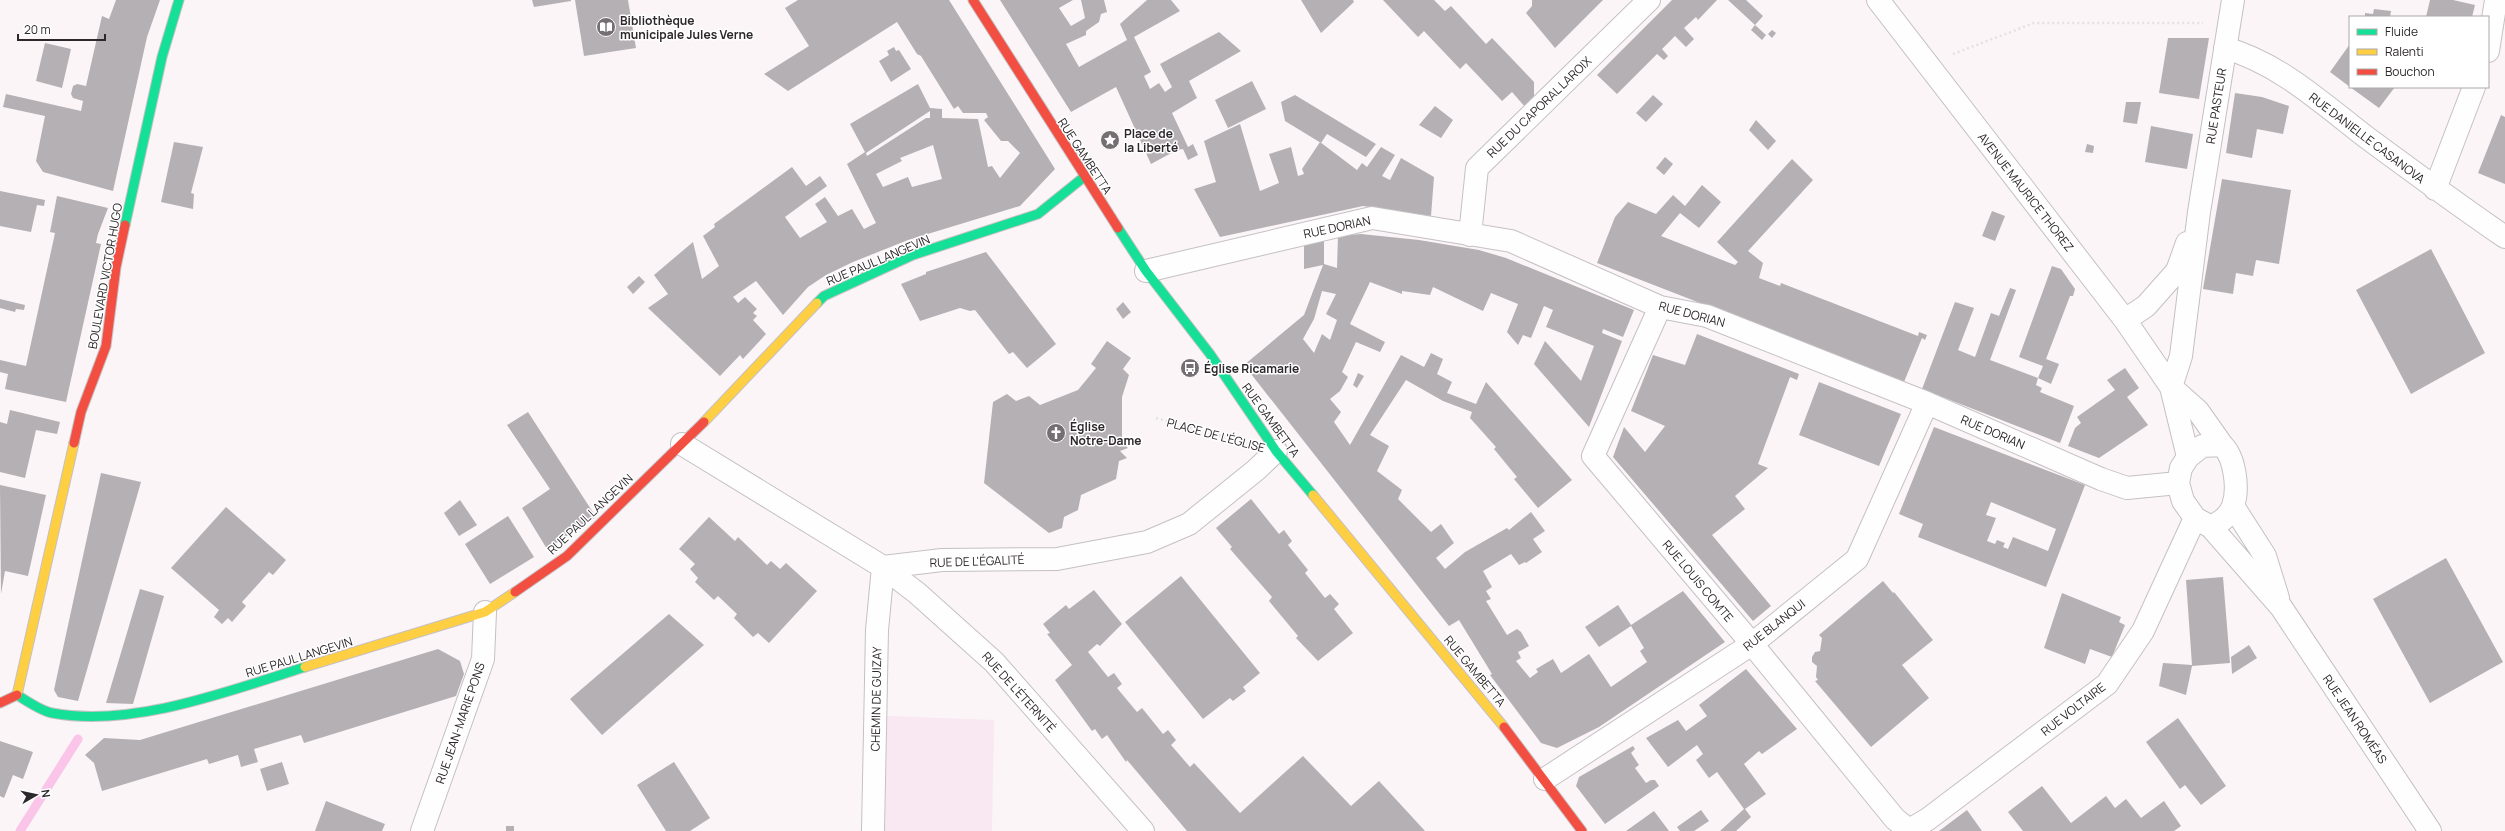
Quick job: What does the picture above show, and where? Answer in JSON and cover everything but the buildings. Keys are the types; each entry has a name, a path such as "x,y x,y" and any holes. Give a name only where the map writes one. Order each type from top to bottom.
{"street":[{"name":"BOULEVARD VICTOR HUGO","path":"17,695 81,412 106,346 116,267 162,57 179,0"},
{"name":"RUE GAMBETTA","path":"973,0 1084,177 1146,271 1210,354 1276,451 1501,722 1582,831"},
{"name":"RUE DU CAPORAL LAROIX","path":"1470,235 1477,168 1649,0"},
{"name":"AVENUE MAURICE THOREZ","path":"1878,0 2125,320 2172,387 2198,411 2222,445"},
{"name":"RUE PASTEUR","path":"2172,387 2181,356 2198,212 2233,0"},
{"path":"2489,45 2496,0"},
{"name":"RUE DANIELLE CASANOVA","path":"2225,48 2243,53 2287,77 2435,189 2505,237"},
{"path":"2435,189 2474,88"},
{"name":"RUE PAUL LANGEVIN","path":"17,695 51,713 115,717 202,699 485,612 567,556 682,444 824,296 913,255 1038,214 1084,177"},
{"name":"RUE PASTEUR","path":"2125,320 2146,306 2177,271 2198,212"},
{"name":"RUE DORIAN","path":"1146,271 1372,218 1511,241 1660,307 1707,316 1926,403 2127,488 2178,483"},
{"name":"RUE LOUIS COMTE","path":"1660,307 1593,456 1752,644 1895,819 1908,831"},
{"name":"AVENUE MAURICE THOREZ","path":"2172,387 2188,456"},
{"name":"RUE BLANQUI","path":"1545,780 1752,644 1857,559 1926,403"},
{"path":"682,444 883,567"},
{"path":"2222,445 2230,452 2235,484 2233,506 2226,518 2203,522 2183,501 2178,483 2180,468 2188,456 2202,446 2222,445"},
{"name":"RUE DE L'ÉGALITÉ","path":"883,567 942,560 1057,559 1146,542 1189,524 1256,470 1276,451"},
{"name":"RUE JEAN ROMÉAS","path":"2233,506 2265,556 2281,607"},
{"name":"RUE JEAN ROMÉAS","path":"2203,522 2281,607 2430,831"},
{"name":"RUE VOLTAIRE","path":"1908,831 1928,819 2107,684 2143,632 2203,522"},
{"name":"CHEMIN DE GUIZAY","path":"873,831 877,630 883,567"},
{"name":"RUE DE L'ÉTERNITÉ","path":"883,567 917,593 994,662 1143,831"},
{"name":"RUE JEAN-MARIE PONS","path":"422,831 483,659 485,612"},
{"path":"0,703 17,695"}],"path":[{"path":"1927,64 2034,24 2230,22"},
{"name":"PLACE DE L'ÉGLISE","path":"1156,418 1276,451"}],"shaded area":[{"path":"887,716 994,720 992,831 885,831"}],"waterway":[{"path":"20,831 78,739"}],"traffic: fast":[{"path":"125,225 162,57 179,0"},
{"path":"817,303 824,296 913,255 1038,214 1084,177"},
{"path":"1118,228 1146,271 1210,354 1276,451 1313,495"},
{"path":"17,695 39,708 52,713 83,716 115,716 180,705 305,667"}],"traffic: slow":[{"path":"704,422 817,303"},
{"path":"17,695 74,443"},
{"path":"1313,495 1504,727"},
{"path":"305,667 485,612 515,592"}],"traffic: jam":[{"path":"973,0 1118,228"},
{"path":"74,443 81,412 106,346 116,267 125,225"},
{"path":"515,592 567,556 704,422"},
{"path":"0,703 17,695"},
{"path":"1504,727 1582,831"}],"place":[{"name":"Bibliothèque municipale Jules Verne","path":"606,27"},
{"name":"Place de la Liberté","path":"1110,140"},
{"name":"Église Ricamarie","path":"1190,368"},
{"name":"Église Notre-Dame","path":"1056,433"}]}
